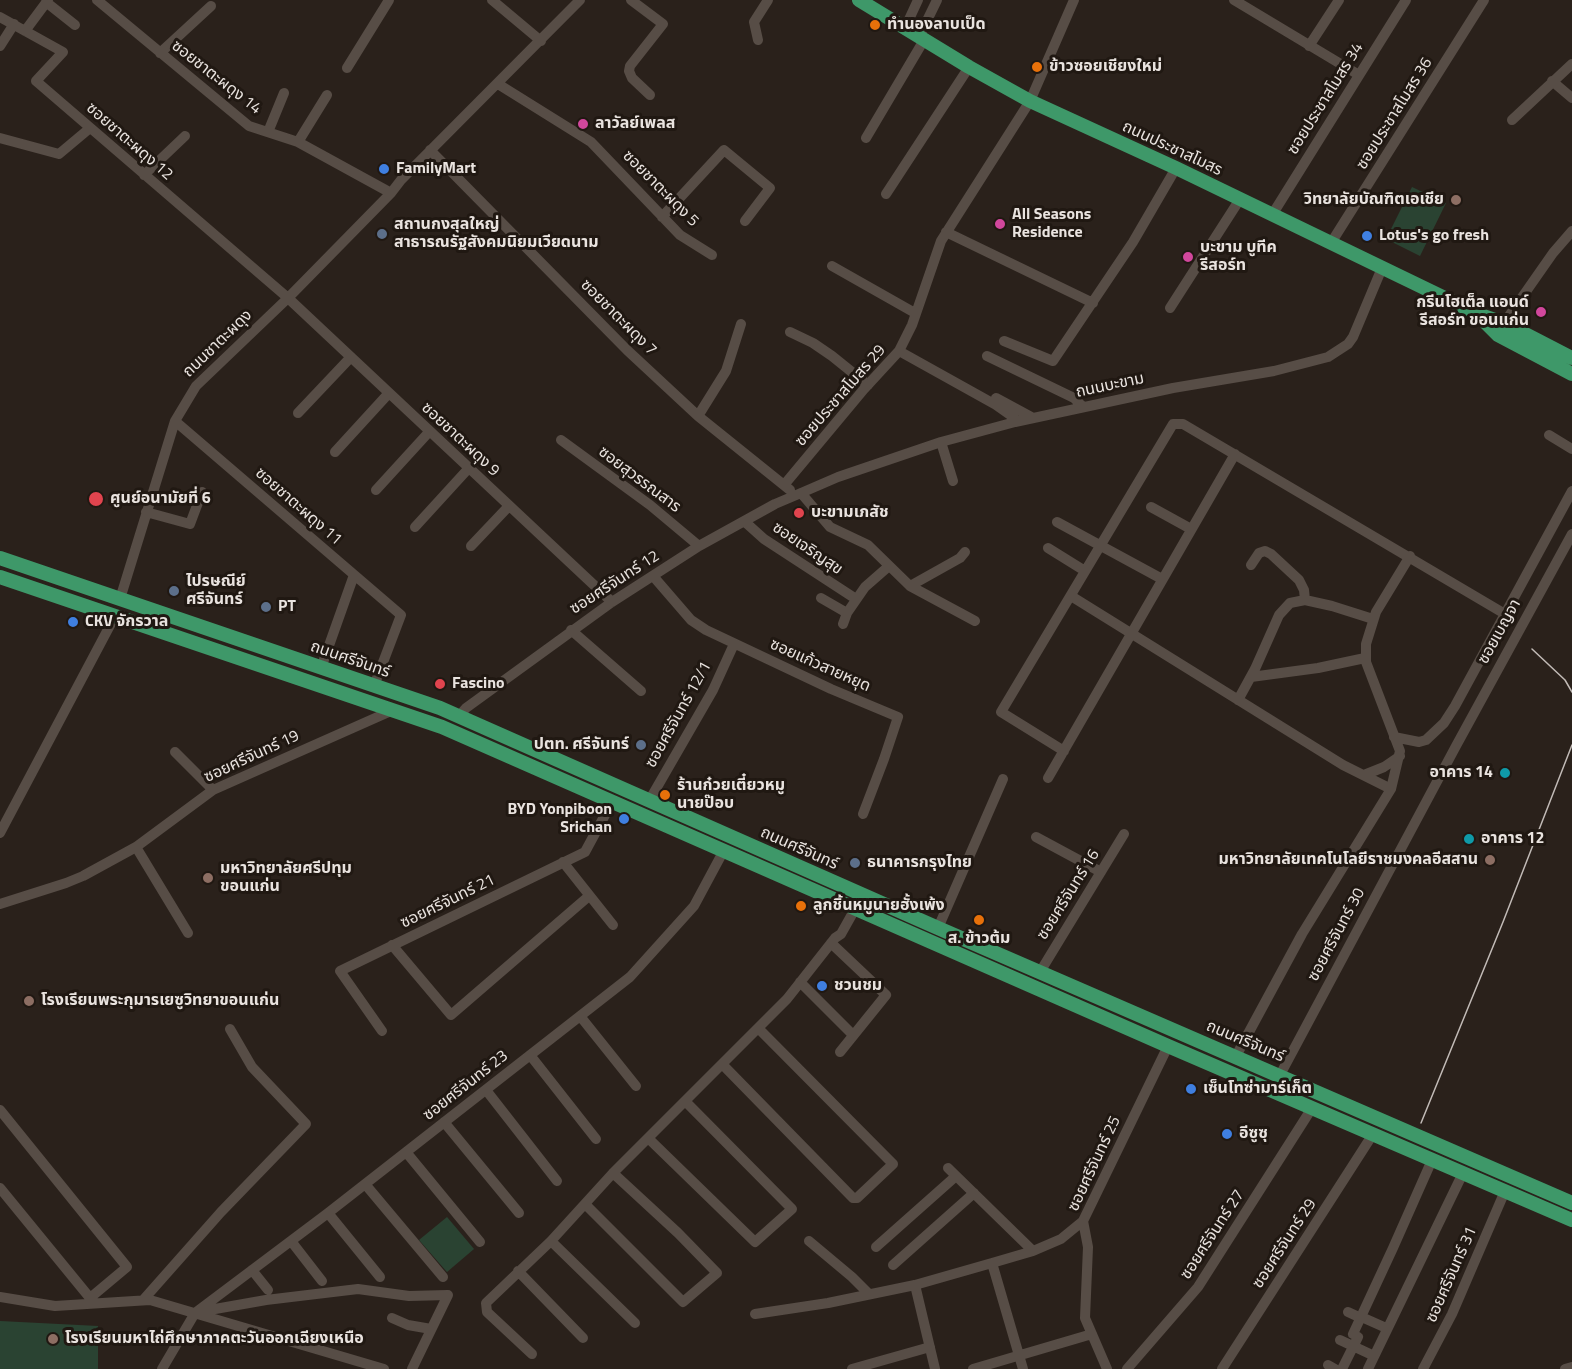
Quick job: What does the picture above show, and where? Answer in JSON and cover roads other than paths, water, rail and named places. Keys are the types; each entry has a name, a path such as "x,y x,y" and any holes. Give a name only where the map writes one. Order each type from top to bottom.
{"main road":[{"name":"ถนนประชาสโมสร","path":"861,1 969,67 1030,101 1176,168 1478,314 1504,323 1572,358"},
{"name":"ถนนประชาสโมสร","path":"1478,314 1498,335 1572,374"},
{"name":"ถนนศรีจันทร์","path":"0,558 458,717 1572,1203"},
{"path":"21,584 27,567"},
{"name":"ถนนศรีจันทร์","path":"0,577 447,730 1168,1046 1572,1220"},
{"name":"ถนนชาตะผดุง","path":"115,616 120,599"},
{"path":"447,730 458,717"},
{"path":"1228,1071 1236,1056"}],"street":[{"name":"ซอยชาตะผดุง 14","path":"98,0 249,126 298,142 391,193"},
{"path":"347,68 389,0"},
{"name":"ถนนชาตะผดุง","path":"120,599 175,421 196,386 288,298 391,193 400,180 580,0"},
{"path":"631,0 663,24 630,66 629,71 650,94"},
{"path":"758,40 754,22 768,0"},
{"path":"905,28 918,0"},
{"path":"866,138 922,38 937,0"},
{"name":"ซอยประชาสโมสร 29","path":"784,485 899,351 912,325 941,241 1030,101 1074,0"},
{"path":"1234,0 1359,75"},
{"path":"1309,46 1340,0"},
{"name":"ซอยประชาสโมสร 34","path":"1272,215 1406,0"},
{"name":"ซอยประชาสโมสร 36","path":"1331,243 1484,0"},
{"path":"25,31 47,1 75,25"},
{"path":"498,2 541,41"},
{"path":"160,53 211,6"},
{"name":"ซอยชาตะผดุง 12","path":"0,16 63,52 36,81 288,298"},
{"path":"0,46 14,24"},
{"path":"1512,120 1572,64"},
{"path":"886,194 969,67"},
{"path":"1552,81 1572,98"},
{"name":"ซอยชาตะผดุง 5","path":"498,84 591,141 680,235 712,255"},
{"path":"268,132 284,93"},
{"path":"298,142 327,96"},
{"path":"0,138 59,154 90,128"},
{"path":"144,175 185,136"},
{"name":"ซอยชาตะผดุง 7","path":"430,150 627,350 698,416 798,494 830,527 868,545 910,586 975,621"},
{"path":"662,217 724,150 770,188 745,221"},
{"path":"1004,340 1053,361 1133,242 1176,168"},
{"path":"1170,308 1240,199"},
{"path":"1504,323 1546,262 1572,231"},
{"path":"946,232 1093,303"},
{"path":"832,266 915,313"},
{"name":"ถนนบะขาม","path":"798,494 838,477 941,442 1015,422 1173,388 1274,371 1328,357 1342,349 1353,338 1382,268"},
{"name":"ซอยชาตะผดุง 9","path":"288,298 508,507 612,602"},
{"path":"698,416 726,371 741,324"},
{"path":"790,332 813,343 868,385"},
{"path":"899,351 996,405 1013,417 1015,422"},
{"path":"987,356 1074,398 1083,407"},
{"path":"298,413 351,357"},
{"path":"981,390 1033,418"},
{"path":"335,452 389,393"},
{"name":"ซอยชาตะผดุง 11","path":"175,421 401,615 374,686"},
{"path":"1064,751 1001,712 1173,424 1183,424 1505,614"},
{"path":"376,490 429,432"},
{"path":"1549,435 1572,449"},
{"name":"ซอยสุวรรณสาร","path":"561,440 650,505 699,546"},
{"path":"941,442 953,481"},
{"path":"1048,778 1235,454"},
{"path":"415,527 468,469"},
{"path":"1394,737 1419,742 1426,740 1444,723 1572,491"},
{"path":"146,512 190,524 202,492"},
{"name":"ซอยศรีจันทร์ 12","path":"458,717 466,708 612,602 699,546 798,494"},
{"path":"471,546 508,507"},
{"path":"1151,507 1191,529"},
{"name":"ซอยเจริญสุข","path":"744,521 764,539 855,599"},
{"path":"1058,522 1162,579"},
{"name":"ซอยเบญจา","path":"1456,746 1572,534"},
{"path":"1048,548 1085,571"},
{"path":"1251,565 1258,553 1265,551 1271,554 1299,580 1304,590 1305,600"},
{"path":"910,586 960,558 965,552"},
{"path":"1236,1056 1302,934 1392,789 1400,756 1365,658 1366,644 1373,619 1410,556"},
{"path":"843,624 855,599 889,566"},
{"path":"321,668 354,575"},
{"name":"ซอยแก้วสายหยุด","path":"653,576 691,620 706,630 831,689 898,717 863,814"},
{"path":"1071,596 1343,765 1392,789"},
{"path":"821,598 847,613"},
{"path":"1238,700 1279,615 1290,603 1305,600 1373,619"},
{"name":"ถนนชาตะผดุง","path":"0,833 115,616"},
{"path":"572,630 641,692"},
{"name":"ซอยศรีจันทร์ 12/1","path":"649,801 713,690 734,644"},
{"path":"1251,676 1318,668 1365,658"},
{"name":"ซอยศรีจันทร์ 19","path":"0,904 66,884 136,847 213,790 391,711"},
{"name":"ซอยศรีจันทร์ 30","path":"1280,1075 1456,746"},
{"path":"175,752 213,790"},
{"path":"1364,775 1400,756"},
{"path":"938,928 1003,779"},
{"name":"ซอยศรีจันทร์ 21","path":"382,1031 340,971 585,852 612,802"},
{"name":"ซอยศรีจันทร์ 16","path":"1040,972 1124,834"},
{"path":"1036,837 1101,872"},
{"path":"136,847 188,933"},
{"name":"ซอยศรีจันทร์ 23","path":"195,1313 328,1213 630,978 694,906 723,852"},
{"path":"563,862 613,926"},
{"path":"392,945 452,1015 589,896"},
{"path":"532,1354 487,1312 486,1303 551,1241 613,1173 787,999 833,940 841,934 852,908"},
{"path":"833,940 885,994 840,1052"},
{"path":"800,982 854,1035"},
{"path":"580,1016 636,1086"},
{"path":"722,1064 853,1198 857,1198 893,1164 758,1028"},
{"path":"144,1299 221,1212 306,1124 252,1067 230,1029"},
{"name":"ซอยศรีจันทร์ 25","path":"1107,1369 1085,1318 1088,1247 1083,1221 1168,1046"},
{"path":"530,1055 596,1139"},
{"path":"486,1090 557,1181"},
{"path":"648,1138 755,1242 792,1209 685,1101"},
{"name":"ซอยศรีจันทร์ 27","path":"1126,1369 1198,1287 1312,1108"},
{"path":"0,1110 127,1267 90,1301"},
{"path":"444,1122 519,1213"},
{"name":"ซอยศรีจันทร์ 29","path":"1222,1369 1373,1134"},
{"path":"406,1152 480,1242"},
{"path":"1342,1369 1358,1336 1353,1334 1399,1251 1435,1161"},
{"path":"948,1168 1033,1251"},
{"path":"585,1204 683,1302 717,1273 678,1233 613,1173"},
{"path":"1368,1369 1463,1173"},
{"path":"876,1247 956,1176"},
{"path":"365,1184 443,1277"},
{"path":"0,1188 90,1301"},
{"name":"ซอยศรีจันทร์ 31","path":"1423,1369 1452,1314 1505,1191"},
{"path":"893,1265 974,1194"},
{"path":"328,1213 380,1277"},
{"path":"755,1314 828,1303 915,1285 1033,1251 1061,1239 1083,1221"},
{"path":"809,1240 869,1294"},
{"path":"291,1241 322,1281"},
{"path":"551,1241 635,1323"},
{"path":"992,1263 1023,1369"},
{"path":"252,1269 268,1290"},
{"path":"518,1272 583,1338"},
{"path":"915,1285 935,1369"},
{"path":"162,1369 195,1313 266,1300 358,1289 409,1296 448,1295 412,1369"},
{"path":"0,1297 55,1306 90,1301 144,1299 384,1369"},
{"path":"1348,1312 1384,1327"},
{"path":"392,1318 408,1325 431,1329"},
{"path":"1360,1331 1363,1318"},
{"path":"973,1369 1092,1334"},
{"path":"1340,1340 1370,1354"},
{"path":"852,1369 930,1347"},
{"path":"1566,1369 1572,1367"}],"tram line":[{"path":"1532,649 1565,680 1572,692"},
{"path":"1421,1123 1572,745"}],"place":[{"name":"ทำนองลาบเป็ด","path":"875,25"},
{"name":"ข้าวซอยเชียงใหม่","path":"1037,67"},
{"name":"ลาวัลย์เพลส","path":"583,124"},
{"name":"FamilyMart","path":"384,169"},
{"name":"วิทยาลัยบัณฑิตเอเชีย","path":"1456,200"},
{"name":"All Seasons Residence","path":"1000,224"},
{"name":"สถานกงสุลใหญ่ สาธารณรัฐสังคมนิยมเวียดนาม","path":"382,234"},
{"name":"Lotus's go fresh","path":"1367,236"},
{"name":"บะขาม บูทีค รีสอร์ท","path":"1188,257"},
{"name":"กรีนโฮเต็ล แอนด์ รีสอร์ท ขอนแก่น","path":"1541,312"},
{"name":"ศูนย์อนามัยที่ 6","path":"96,499"},
{"name":"บะขามเภสัช","path":"799,513"},
{"name":"ไปรษณีย์ ศรีจันทร์","path":"174,591"},
{"name":"PT","path":"266,607"},
{"name":"CKV จักรวาล","path":"73,622"},
{"name":"Fascino","path":"440,684"},
{"name":"ปตท. ศรีจันทร์","path":"641,745"},
{"name":"อาคาร 14","path":"1505,773"},
{"name":"ร้านก๋วยเตี๋ยวหมู นายป๊อบ","path":"665,795"},
{"name":"BYD Yonpiboon Srichan","path":"624,819"},
{"name":"อาคาร 12","path":"1469,839"},
{"name":"มหาวิทยาลัยเทคโนโลยีราชมงคลอีสสาน","path":"1490,860"},
{"name":"ธนาคารกรุงไทย","path":"855,863"},
{"name":"มหาวิทยาลัยศรีปทุม ขอนแก่น","path":"208,878"},
{"name":"ลูกชิ้นหมูนายฮั้งเพ้ง","path":"801,906"},
{"name":"ส. ข้าวต้ม","path":"979,920"},
{"name":"ชวนชม","path":"822,986"},
{"name":"โรงเรียนพระกุมารเยซูวิทยาขอนแก่น","path":"29,1001"},
{"name":"เซ็นโทซ่ามาร์เก็ต","path":"1191,1089"},
{"name":"อีซูซุ","path":"1227,1134"},
{"name":"โรงเรียนมหาไถ่ศึกษาภาคตะวันออกเฉียงเหนือ","path":"53,1339"}]}
